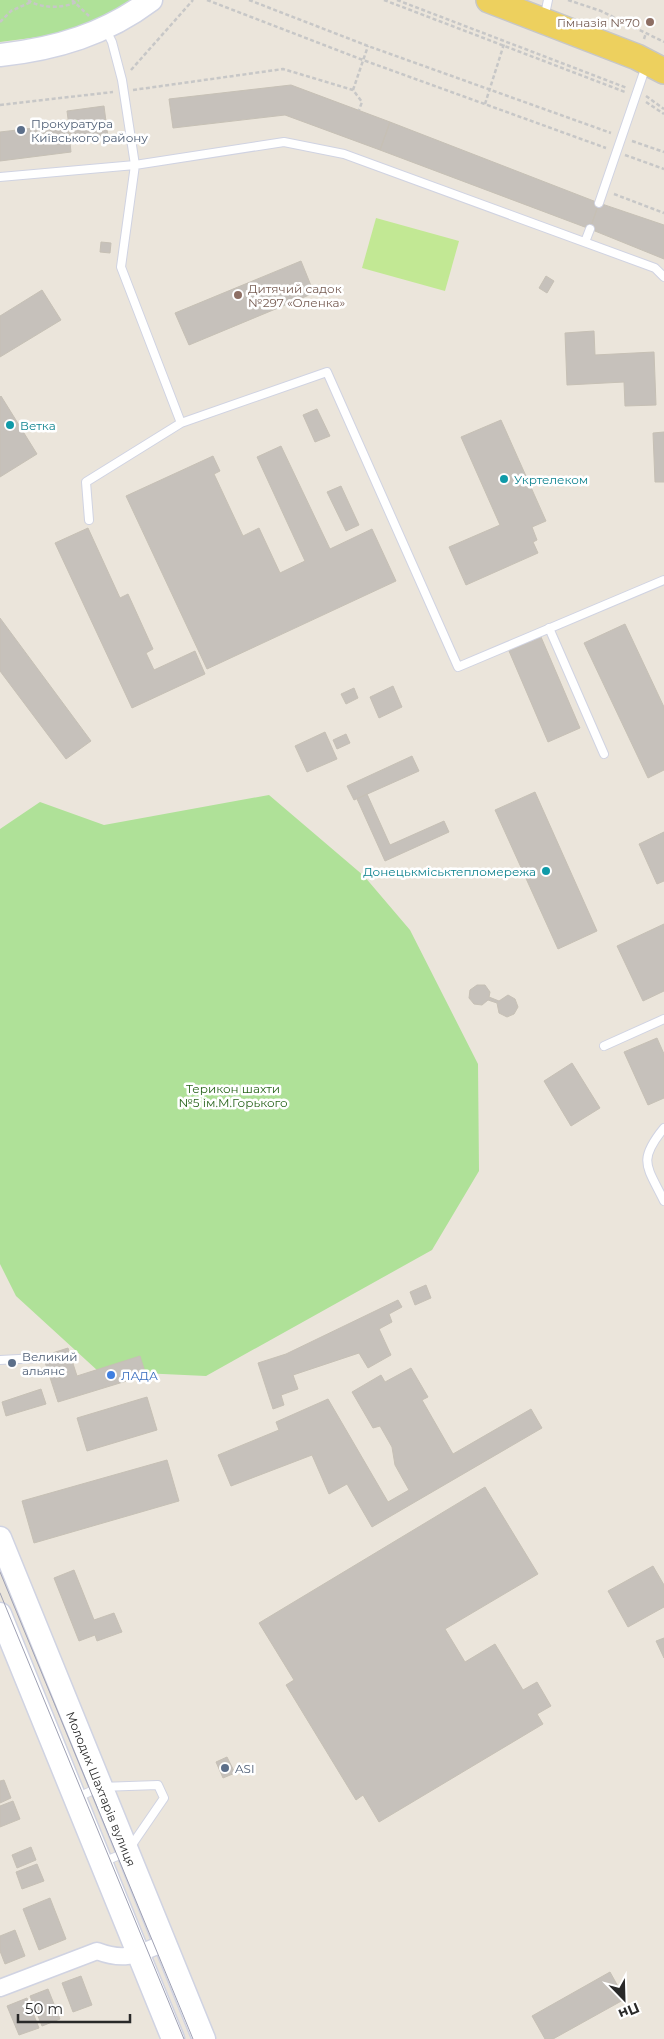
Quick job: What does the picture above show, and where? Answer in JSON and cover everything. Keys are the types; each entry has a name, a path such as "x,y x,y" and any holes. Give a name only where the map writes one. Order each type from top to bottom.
{"main road":[{"path":"0,55 67,43 106,28 151,0"},
{"path":"489,0 546,10 656,67"},
{"name":"Молодих Шахтарів вулиця","path":"0,1538 5,1566 100,1787 204,2039"},
{"path":"0,1614 173,2039"}],"street":[{"path":"0,1988 98,1952 113,1957 125,1958 164,1943"}],"lane":[{"path":"106,28 112,42 122,80 135,165 121,267 181,423"},
{"path":"599,203 636,95 656,67"},
{"path":"0,177 135,165 284,142 344,154 655,268 664,277"},
{"path":"585,242 590,229"},
{"path":"88,520 86,482 181,423 327,372 458,667 664,580"},
{"path":"550,628 604,754"},
{"path":"604,1046 664,1019"},
{"path":"664,1128 650,1146 646,1165 664,1201"},
{"path":"0,1360 38,1358"},
{"path":"74,1798 100,1787 158,1785 164,1798 127,1852 101,1863"}],"path":[{"path":"28,0 61,6 74,4 79,0"},
{"path":"122,80 193,0"},
{"path":"207,0 363,60 664,169"},
{"path":"249,0 368,46 664,152"},
{"path":"384,0 636,95 664,114"},
{"path":"397,0 505,41 664,108"},
{"path":"568,0 601,11 664,42"},
{"path":"0,22 11,11 31,2"},
{"path":"485,104 505,41"},
{"path":"353,90 368,46"},
{"path":"0,105 123,91 283,69 353,90 362,102 359,110"},
{"path":"603,190 664,212"}],"green space":[{"path":"0,0 139,0 99,23 54,35 0,42"},
{"path":"376,218 459,241 445,291 362,268"},
{"name":"Терикон шахти №5 ім.М.Горького","path":"269,795 364,876 410,930 478,1064 479,1171 432,1250 206,1376 98,1371 16,1296 0,1264 0,829 40,802 104,825"}],"building":[{"path":"291,85 390,122 380,150 285,115 173,128 169,99"},
{"path":"104,106 108,137 71,142 67,111"},
{"path":"390,122 599,203 590,229 380,150"},
{"path":"68,124 71,152 0,161 0,132"},
{"path":"599,203 664,225 664,259 590,229"},
{"path":"101,242 111,243 110,253 100,252"},
{"path":"301,261 314,293 189,345 175,313"},
{"path":"546,276 554,281 547,293 539,288"},
{"path":"42,290 61,320 0,357 0,316"},
{"path":"594,331 595,355 654,352 656,405 625,406 624,382 567,385 565,333"},
{"name":"Ветка","path":"0,397 37,454 0,477"},
{"path":"317,409 330,436 315,442 303,415"},
{"name":"Укртелеком","path":"501,420 546,521 532,527 537,540 533,542 538,553 466,585 449,547 500,525 461,437"},
{"path":"664,432 664,482 655,482 653,433"},
{"path":"281,446 330,549 372,529 396,581 207,669 126,496 213,456 220,471 214,474 243,536 259,528 280,573 305,561 257,457"},
{"path":"341,486 359,525 346,531 327,492"},
{"path":"88,528 120,598 128,594 153,649 146,653 154,670 195,651 205,674 132,708 55,543"},
{"path":"0,618 91,741 66,759 0,671"},
{"path":"625,624 664,707 664,770 648,778 584,643"},
{"path":"541,637 580,728 548,742 509,651"},
{"path":"393,686 402,707 379,718 370,697"},
{"path":"354,688 358,698 346,704 341,694"},
{"path":"325,732 337,759 307,772 295,746"},
{"path":"346,734 350,743 337,749 333,740"},
{"path":"412,756 419,771 354,800 347,786"},
{"name":"Донецькміськтепломережа","path":"535,792 597,931 558,949 495,810"},
{"path":"367,794 390,845 444,821 449,832 385,861 357,799"},
{"path":"664,832 664,881 657,884 639,844"},
{"path":"664,924 664,991 643,1001 617,946"},
{"path":"477,985 485,985 490,992 489,997 499,1001 508,995 515,999 518,1007 514,1014 507,1017 499,1013 497,1003 488,1000 482,1005 474,1004 469,998 470,990"},
{"path":"657,1038 664,1054 664,1098 648,1105 624,1052"},
{"path":"572,1063 600,1108 571,1126 544,1081"},
{"path":"426,1285 431,1298 415,1305 410,1292"},
{"path":"398,1300 402,1307 389,1314 392,1322 379,1329 391,1355 368,1368 359,1353 293,1375 298,1389 281,1395 284,1405 273,1409 258,1363 286,1354"},
{"name":"ЛАДА","path":"68,1348 77,1376 140,1356 146,1375 58,1402 43,1356"},
{"path":"411,1368 428,1397 422,1400 453,1454 531,1409 542,1428 372,1527 347,1484 329,1494 312,1455 231,1486 218,1455 279,1430 276,1422 328,1399 388,1502 409,1490 395,1465 392,1447 380,1426 373,1428 352,1392 381,1375 385,1382"},
{"path":"41,1389 46,1404 6,1416 2,1402"},
{"path":"147,1397 157,1430 87,1451 77,1418"},
{"path":"167,1460 179,1501 34,1543 22,1501"},
{"path":"485,1487 538,1574 445,1629 465,1662 495,1644 523,1690 537,1682 551,1706 537,1714 543,1724 379,1822 363,1795 356,1800 286,1685 294,1680 259,1623"},
{"path":"653,1566 664,1585 664,1607 628,1627 608,1591"},
{"path":"74,1570 94,1620 114,1613 122,1632 97,1641 95,1635 79,1641 54,1578"},
{"path":"664,1638 664,1658 656,1641"},
{"name":"ASI","path":"227,1757 235,1773 223,1778 216,1762"},
{"path":"4,1780 11,1798 0,1803 0,1781"},
{"path":"13,1801 20,1819 0,1827 0,1806"},
{"path":"31,1847 36,1860 17,1868 12,1855"},
{"path":"37,1864 44,1881 22,1889 16,1872"},
{"path":"50,1898 66,1939 39,1950 23,1909"},
{"path":"15,1930 25,1956 5,1964 0,1951 0,1936"},
{"path":"610,1972 625,1999 553,2039 545,2039 532,2016"},
{"path":"81,1976 92,2005 73,2012 62,1983"},
{"path":"48,1989 60,2019 42,2026 30,1996"},
{"path":"27,1998 39,2028 19,2035 7,2006"}],"tram line":[{"path":"0,1572 193,2039"},
{"path":"0,1593 184,2039"}],"place":[{"name":"Гімназія №70","path":"650,22"},
{"name":"Прокуратура Київського району","path":"21,130"},
{"name":"Дитячий садок №297 «Оленка»","path":"238,295"},
{"name":"Ветка","path":"10,425"},
{"name":"Укртелеком","path":"504,479"},
{"name":"Донецькміськтепломережа","path":"546,871"},
{"name":"Великий альянс","path":"12,1363"},
{"name":"ЛАДА","path":"111,1375"},
{"name":"ASI","path":"225,1768"}]}
